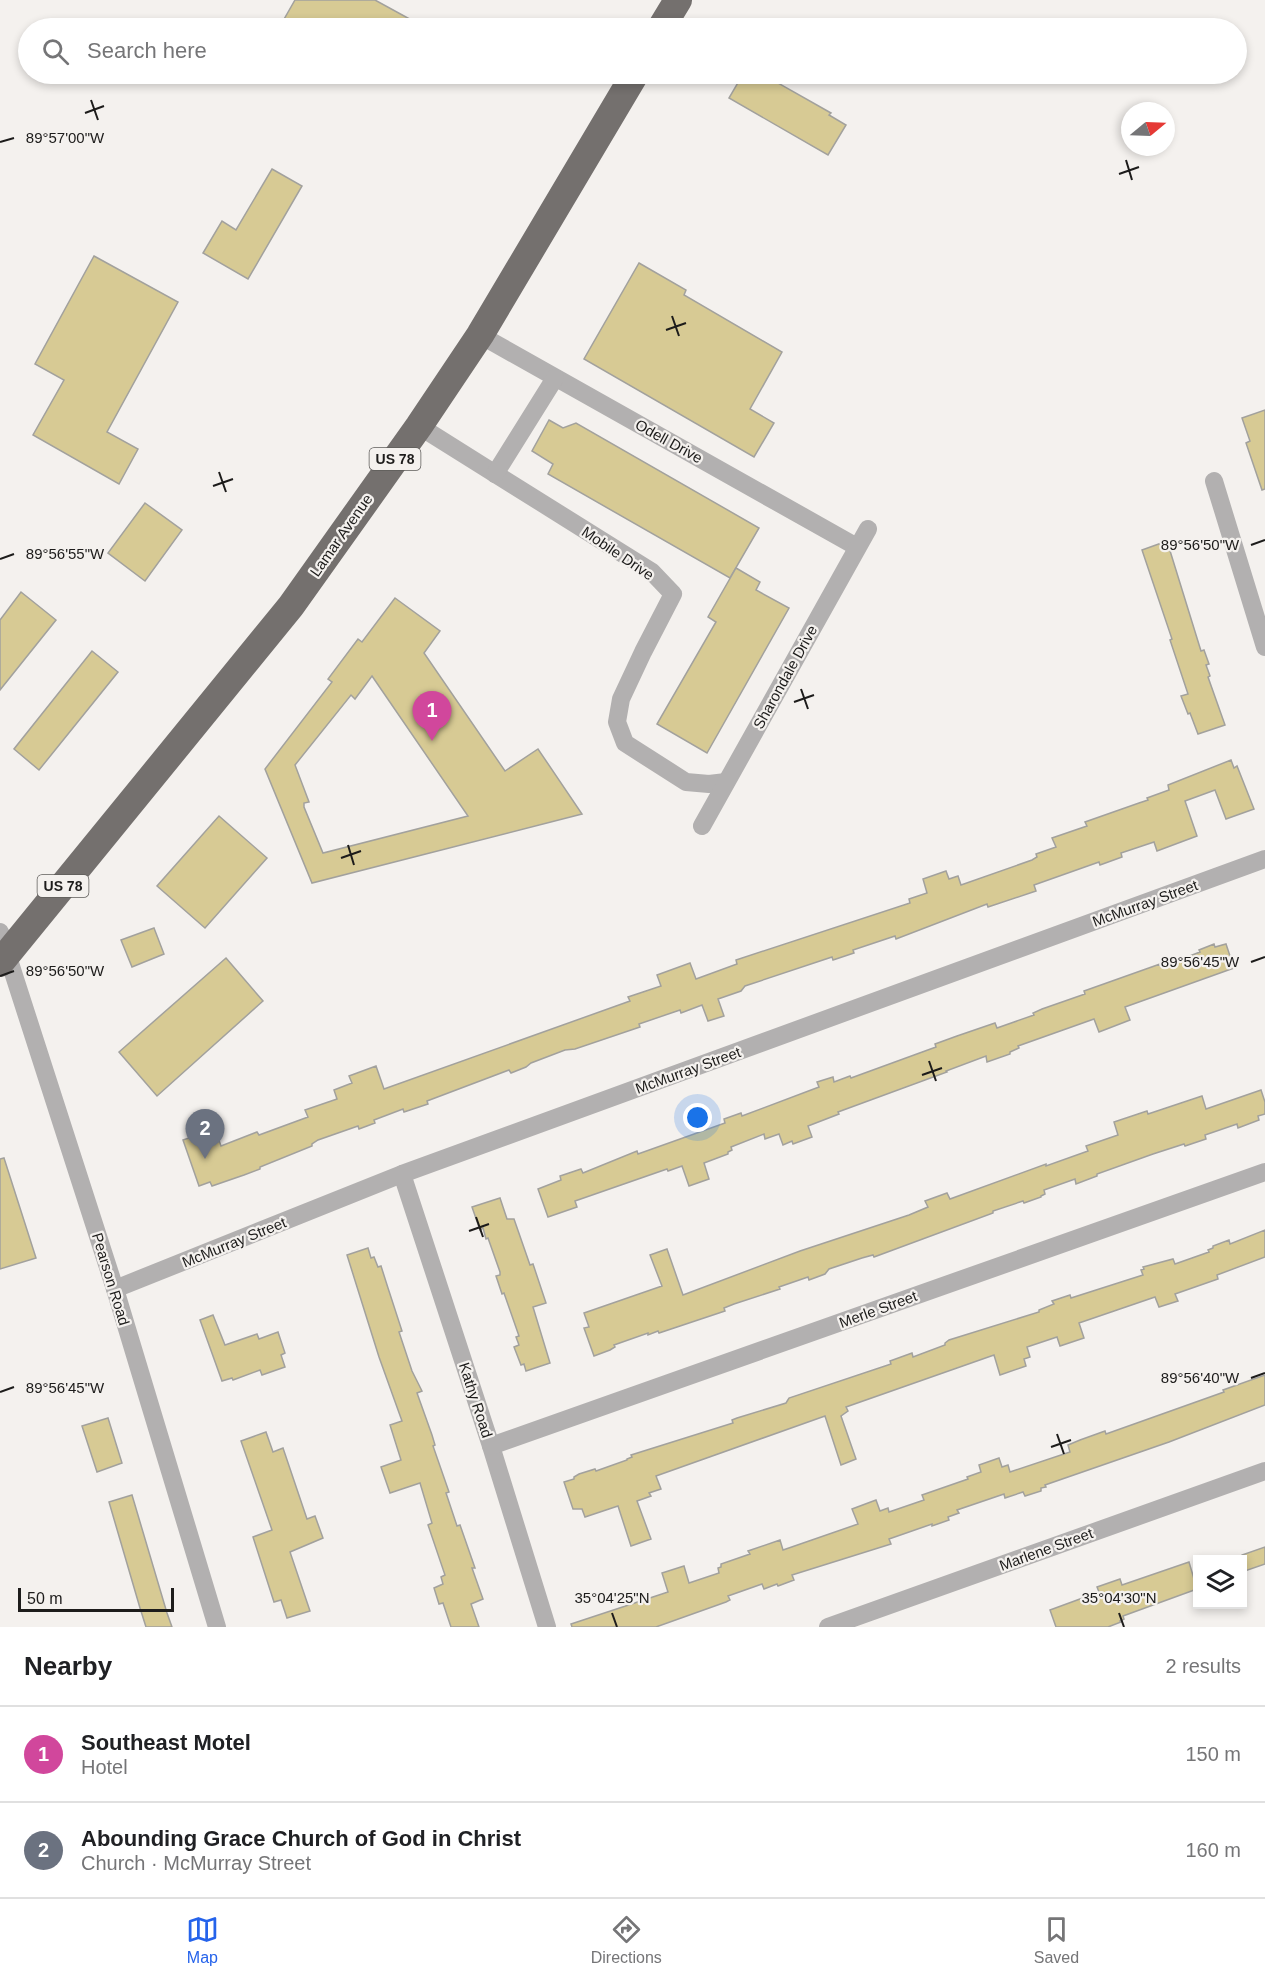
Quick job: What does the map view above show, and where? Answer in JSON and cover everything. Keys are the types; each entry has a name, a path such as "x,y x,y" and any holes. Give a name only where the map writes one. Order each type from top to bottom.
{"highway":[{"path":"667,18 678,0"},
{"name":"Lamar Avenue","path":"2,950 285,615 419,426 480,335 629,84"}],"street":[{"name":"Odell Drive","path":"480,335 857,547"},
{"path":"495,474 555,378"},
{"name":"Mobile Drive","path":"419,426 652,572 673,594 621,699 617,722 625,743 686,782 709,784 726,782"},
{"path":"1214,481 1265,647"},
{"name":"Sharondale Drive","path":"702,826 868,529"},
{"name":"McMurray Street","path":"115,1289 402,1174 1265,859"},
{"name":"Pearson Road","path":"2,950 115,1289 217,1627"},
{"name":"Merle Street","path":"491,1446 1265,1172"},
{"name":"Kathy Road","path":"402,1174 491,1446 547,1627"},
{"name":"Marlene Street","path":"828,1627 1265,1471"}],"building":[{"path":"295,0 375,0 408,18 285,18"},
{"path":"737,84 780,84 831,113 829,115 846,125 828,155 729,98"},
{"path":"272,169 302,186 248,279 203,253 222,221 236,230"},
{"path":"94,256 178,302 107,432 138,449 119,484 33,435 64,380 35,364"},
{"path":"639,263 686,290 684,295 782,352 750,409 774,423 754,457 584,359"},
{"path":"1265,410 1265,489 1262,490 1246,443 1250,441 1242,418"},
{"path":"549,420 563,428 576,423 759,528 730,578 548,474 553,464 532,451"},
{"path":"145,503 182,530 145,581 108,553"},
{"path":"1167,541 1201,651 1204,650 1209,664 1206,665 1210,676 1208,677 1225,725 1198,734 1181,696 1188,694 1142,550"},
{"path":"736,568 760,582 756,590 789,608 707,753 657,724 716,622 708,617"},
{"path":"21,592 56,620 0,690 0,620"},
{"path":"395,598 440,631 424,653 505,771 538,749 582,814 312,883 265,769 332,682 328,679 358,639 362,642","holes":["372,676 468,816 323,853 304,807 304,803 309,802 295,765 351,695 355,699"]},
{"path":"92,651 118,672 39,770 14,749"},
{"path":"1231,760 1234,768 1237,766 1254,809 1226,819 1215,790 1185,801 1197,836 1157,851 1154,842 1121,853 1122,857 1100,865 1099,862 1034,885 1036,891 988,907 987,904 896,939 895,936 853,950 854,953 833,960 832,957 745,986 741,991 718,999 724,1016 708,1021 702,1005 681,1013 680,1010 639,1024 640,1027 575,1049 565,1050 511,1073 509,1070 427,1101 428,1104 404,1112 403,1109 374,1120 375,1123 359,1129 358,1126 318,1140 312,1146 244,1175 212,1186 210,1182 199,1186 183,1140 215,1129 221,1146 257,1132 259,1135 308,1117 305,1110 337,1099 334,1090 352,1083 349,1076 376,1066 384,1089 630,1001 628,997 661,986 657,975 690,963 696,979 737,964 736,960 910,903 909,899 927,893 923,879 946,871 949,879 958,876 961,885 1032,860 1037,857 1036,854 1056,847 1052,838 1087,826 1085,822 1148,800 1147,798 1169,790 1168,785"},
{"path":"219,816 267,858 205,928 157,886"},
{"path":"154,928 164,954 132,967 121,940"},
{"path":"1214,944 1215,947 1226,944 1234,968 1125,1007 1130,1020 1099,1032 1094,1019 1018,1046 1019,1048 1010,1054 987,1062 986,1056 838,1112 839,1114 808,1126 812,1137 793,1144 792,1141 783,1145 779,1134 765,1139 764,1134 731,1147 732,1150 728,1154 704,1163 709,1179 689,1186 682,1166 668,1171 667,1169 575,1201 577,1207 548,1217 538,1189 561,1180 560,1176 581,1169 583,1173 637,1151 638,1154 725,1123 724,1119 741,1113 742,1116 819,1087 817,1082 833,1077 834,1082 850,1076 851,1078 936,1047 935,1044 957,1036 995,1023 997,1028 1034,1015 1033,1013 1042,1009 1085,994 1084,991 1160,964 1161,967"},
{"path":"226,958 263,1001 157,1096 119,1052"},
{"path":"1261,1090 1265,1102 1265,1114 1258,1116 1259,1120 1238,1128 1237,1124 1205,1135 1206,1139 1153,1154 1076,1184 1075,1179 1044,1190 1045,1194 1041,1197 993,1211 993,1213 874,1257 873,1255 829,1269 825,1274 809,1280 808,1277 779,1287 780,1289 724,1308 725,1311 614,1345 615,1347 610,1350 594,1356 584,1328 589,1327 584,1313 662,1286 650,1255 667,1249 683,1295 800,1251 909,1215 928,1207 925,1201 947,1193 950,1199 1088,1151 1086,1146 1118,1135 1114,1122 1147,1111 1148,1114 1202,1096 1206,1109"},
{"path":"4,1158 36,1258 0,1269 0,1159"},
{"path":"500,1198 507,1219 514,1219 546,1303 533,1307 550,1363 526,1371 514,1347 519,1345 516,1337 519,1336 496,1276 500,1275 500,1272 488,1238 486,1239 483,1228 480,1230 472,1207"},
{"path":"1265,1230 1265,1257 1217,1275 1218,1279 1175,1294 1178,1301 1159,1307 1155,1297 1079,1323 1084,1338 1060,1346 1057,1337 1027,1347 1030,1357 1024,1359 1026,1366 1000,1375 994,1355 846,1407 848,1411 841,1416 856,1459 841,1465 825,1416 656,1476 661,1489 637,1501 651,1539 631,1546 618,1506 585,1517 582,1509 573,1509 564,1482 574,1479 579,1474 595,1469 596,1471 627,1460 632,1457 631,1455 733,1423 732,1420 737,1418 786,1403 789,1398 891,1364 890,1361 912,1353 913,1357 945,1345 949,1340 1039,1312 1054,1304 1052,1301 1070,1295 1071,1298 1143,1275 1141,1270 1144,1269 1143,1267 1173,1259 1175,1264 1209,1252 1208,1250 1213,1246 1229,1240 1230,1244"},
{"path":"368,1248 371,1258 374,1257 378,1267 381,1266 402,1331 399,1332 412,1371 422,1391 417,1393 449,1492 446,1493 475,1568 472,1568 483,1599 471,1604 479,1627 451,1627 443,1603 439,1604 434,1588 443,1584 441,1577 445,1575 428,1525 432,1523 420,1483 390,1493 381,1467 401,1460 390,1425 402,1421 347,1255"},
{"path":"213,1315 225,1345 257,1334 259,1339 278,1332 285,1353 281,1355 285,1367 262,1375 260,1370 233,1380 232,1378 222,1381 200,1320"},
{"path":"1265,1375 1265,1405 1169,1442 1045,1485 1046,1487 1041,1488 1041,1491 1025,1496 1023,1492 1005,1498 1004,1494 957,1510 959,1513 948,1517 949,1520 889,1539 891,1544 792,1575 794,1580 778,1586 777,1584 764,1589 762,1584 728,1596 730,1600 726,1602 656,1627 572,1627 571,1624 668,1592 662,1573 684,1566 689,1583 719,1573 718,1568 721,1564 750,1554 748,1551 780,1540 783,1550 858,1524 852,1509 876,1500 880,1511 888,1508 889,1512 924,1500 922,1495 968,1479 967,1477 981,1472 979,1465 999,1458 1002,1467 1008,1465 1010,1472 1070,1452 1068,1445 1080,1440 1105,1431 1106,1434"},
{"path":"108,1418 122,1463 97,1472 82,1426"},
{"path":"266,1432 273,1452 283,1448 307,1519 315,1516 323,1538 290,1552 310,1611 287,1618 281,1600 274,1602 253,1537 272,1530 241,1441"},
{"path":"132,1495 172,1627 146,1627 140,1608 109,1502"},
{"path":"1265,1547 1265,1564 1247,1570 1247,1555 1242,1555"},
{"path":"1189,1562 1193,1576 1193,1590 1123,1616 1124,1619 1121,1622 1108,1627 1056,1627 1050,1610 1099,1592 1097,1587 1120,1579 1122,1585"}],"place":[{"name":"Southeast Motel","path":"432,741"},
{"name":"Abounding Grace Church of God in Christ","path":"205,1159"}]}
